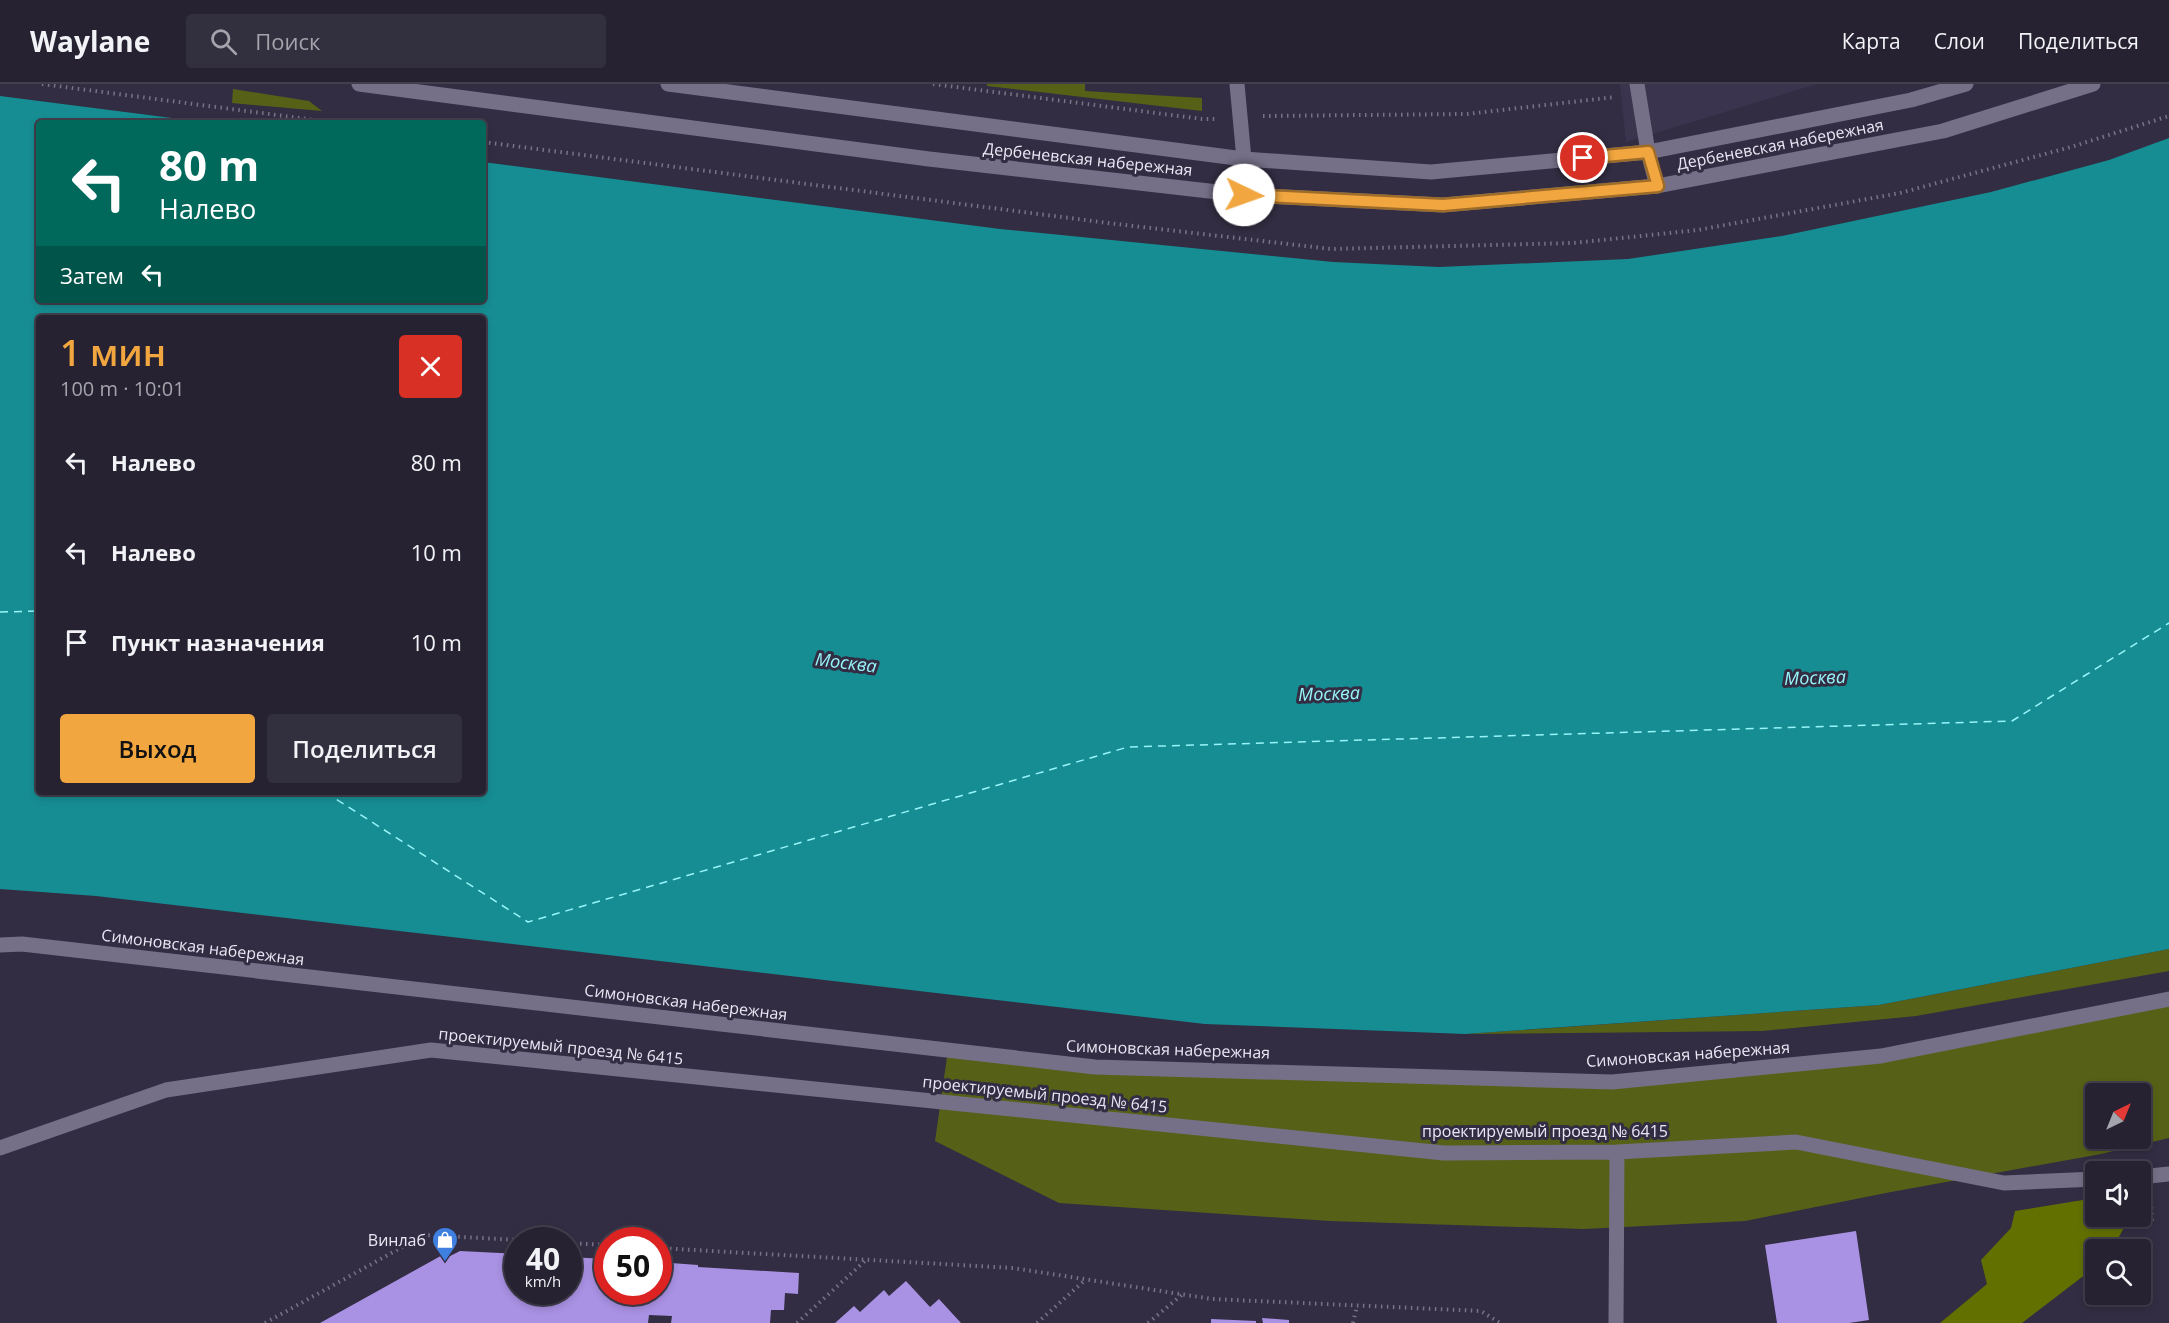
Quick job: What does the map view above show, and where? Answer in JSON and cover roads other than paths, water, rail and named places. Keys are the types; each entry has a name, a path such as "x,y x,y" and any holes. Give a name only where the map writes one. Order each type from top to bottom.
{"main road":[{"name":"Дербеневская набережная","path":"359,84 929,159 1244,195 1443,205 1658,186 1943,131 2093,84"},
{"name":"Дербеневская набережная","path":"668,84 1244,159 1431,172 1648,152 1911,100 1966,84"},
{"path":"1237,84 1244,159 1244,195"},
{"path":"1638,89 1648,152 1658,186"},
{"name":"Симоновская набережная","path":"0,945 22,944 1095,1067 1612,1082 1881,1056 2169,999"},
{"name":"проектируемый проезд № 6415","path":"0,1148 166,1090 431,1050 1444,1152 1617,1152 1796,1142 2004,1183 2085,1179"},
{"path":"1616,1323 1617,1152"},
{"path":"2151,1176 2169,1174"}],"water":[{"name":"Москва","path":"0,96 188,120 36,120 36,303 486,303 486,162 1000,229 1333,262 1439,267 1628,259 1782,236 1991,192 2109,160 2169,138 2169,949 1879,1005 1465,1034 1205,1024 96,896 0,889"}],"place":[{"name":"Винлаб","path":"445,1263"}]}
